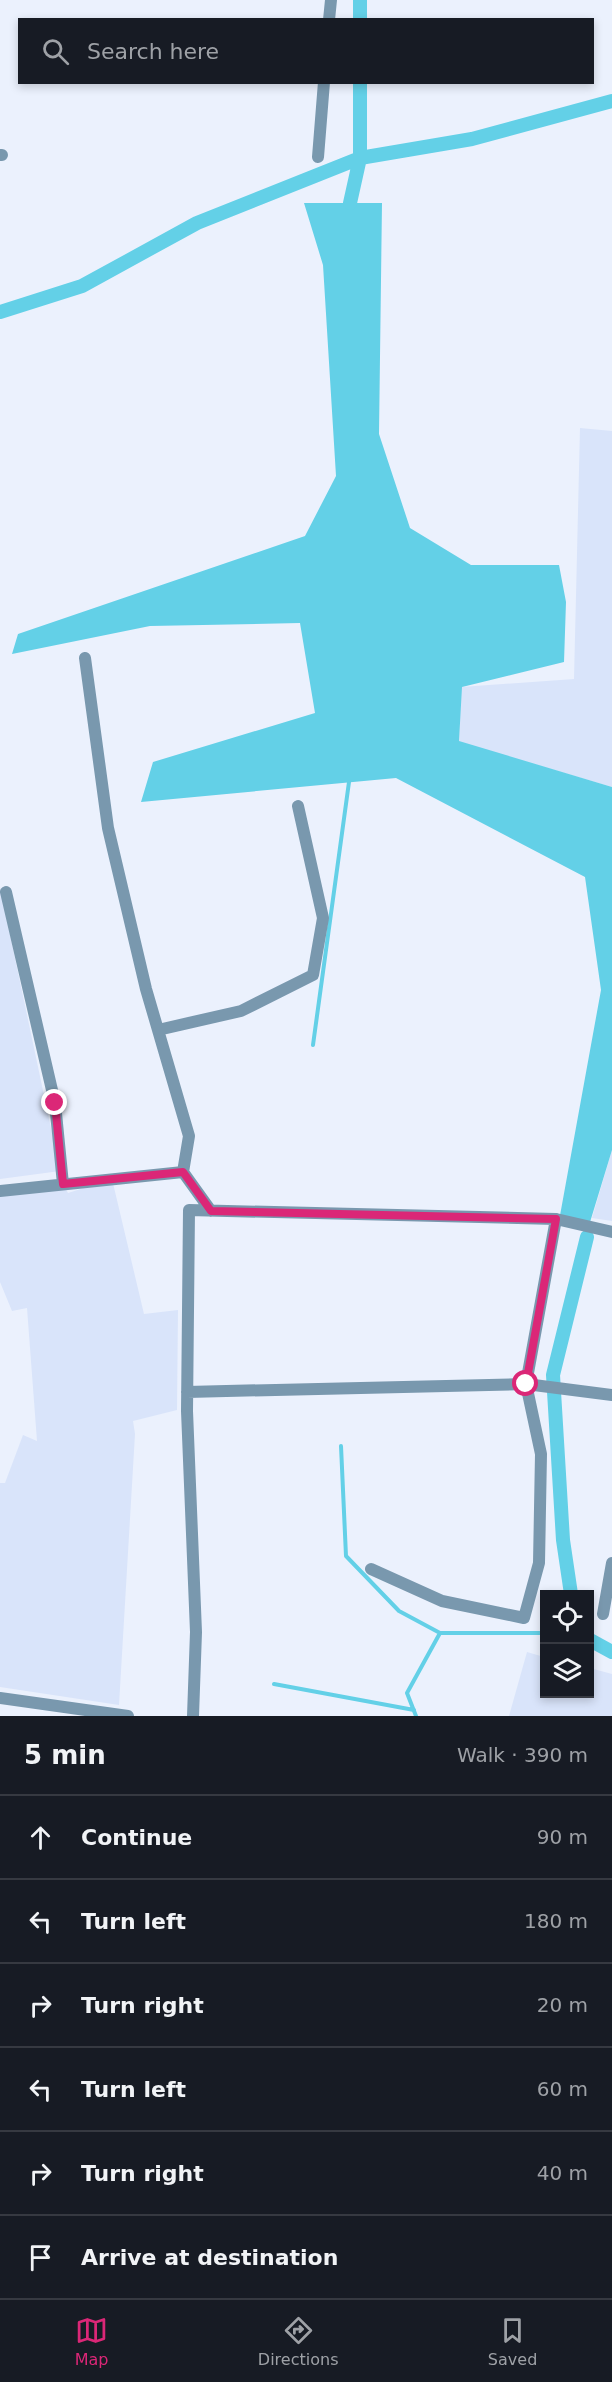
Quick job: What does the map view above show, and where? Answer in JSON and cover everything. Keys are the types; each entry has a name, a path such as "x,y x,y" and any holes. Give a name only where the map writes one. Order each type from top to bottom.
{"street":[{"path":"329,18 331,0"},
{"path":"318,157 324,84"},
{"path":"85,658 108,828 158,1030 189,1136 183,1172 211,1211"},
{"path":"158,1030 241,1011 313,975 323,918 298,806"},
{"path":"6,892 55,1103 63,1184"},
{"path":"0,1191 183,1172"},
{"path":"193,1716 196,1632 187,1392 189,1210 556,1219 612,1232"},
{"path":"371,1569 442,1601 524,1618 539,1563 542,1454 526,1384 556,1219"},
{"path":"187,1392 526,1384 612,1395"},
{"path":"603,1614 612,1563"},
{"path":"0,1698 128,1716"}],"shaded area":[{"path":"580,428 612,431 612,787 459,742 461,687 574,679"},
{"path":"0,887 60,1171 0,1179"},
{"path":"612,1150 612,1221 592,1218"},
{"path":"112,1179 144,1314 178,1310 177,1410 133,1421 135,1434 119,1705 0,1687 0,1483 5,1483 23,1435 37,1441 27,1308 12,1311 0,1282 0,1191 63,1184 68,1193"},
{"path":"527,1652 540,1656 540,1698 594,1698 594,1669 612,1674 612,1716 509,1716"}],"water":[{"path":"304,203 382,203 379,434 410,528 471,565 559,565 566,602 564,662 462,687 459,741 612,787 612,1150 587,1232 559,1221 601,990 585,877 396,778 141,802 153,762 315,713 300,623 150,626 12,654 18,634 305,536 336,476 323,265"}],"waterway":[{"path":"360,0 360,18"},
{"path":"350,203 360,158 360,84"},
{"path":"0,312 82,286 197,223 360,158 472,139 612,101"},
{"path":"313,1045 349,782"},
{"path":"570,1590 563,1540 553,1375 587,1237"},
{"path":"341,1446 346,1556 399,1611 440,1633"},
{"path":"416,1716 407,1693 440,1633 540,1633"},
{"path":"594,1642 612,1652"},
{"path":"274,1684 414,1710"}],"route":[{"path":"55,1103 63,1184 183,1172 211,1211 556,1219 526,1384"}]}
